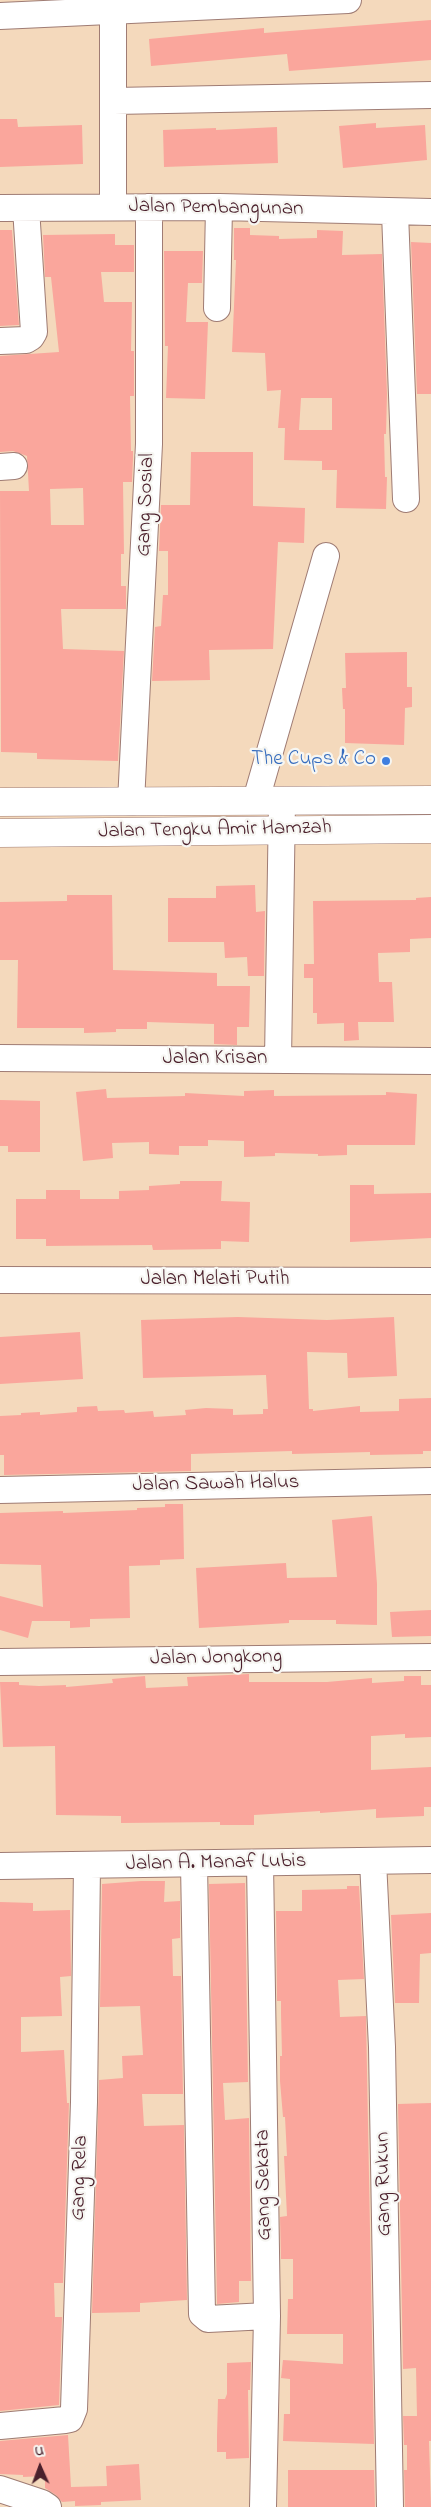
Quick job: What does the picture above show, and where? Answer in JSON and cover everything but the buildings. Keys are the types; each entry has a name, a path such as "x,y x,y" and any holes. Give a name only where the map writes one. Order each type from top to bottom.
{"main road":[{"name":"Jalan Tengku Amir Hamzah","path":"0,802 431,800"},
{"name":"Jalan Tengku Amir Hamzah","path":"0,833 431,829"}],"street":[{"path":"0,16 113,5 348,0"},
{"path":"113,5 114,207"},
{"path":"114,101 431,95"},
{"name":"Jalan Pembangunan","path":"0,208 149,207 395,213 431,212"},
{"name":"Gang Sosial","path":"131,802 149,444 149,207"},
{"path":"0,341 26,340 34,332 26,208"},
{"path":"217,308 219,208"},
{"path":"395,213 406,499"},
{"path":"278,1060 280,830 269,801 326,556"},
{"name":"Jalan Krisan","path":"0,1058 431,1061"},
{"name":"Jalan Melati Putih","path":"0,1280 431,1281"},
{"name":"Jalan Sawah Halus","path":"0,1490 431,1481"},
{"name":"Jalan Jongkong","path":"0,1662 431,1657"},
{"name":"Jalan A. Manaf Lubis","path":"0,1866 431,1860"},
{"name":"Gang Rukun","path":"372,1861 382,2047 390,2507"},
{"name":"Gang Sekata","path":"260,1862 267,2316 263,2507"},
{"path":"194,1864 202,2314 208,2319 267,2316"},
{"name":"Gang Rela","path":"0,2426 70,2419 74,2409 84,2102 86,1866"},
{"path":"0,2489 42,2503 48,2507"}],"place":[{"name":"The Cups & Co","path":"386,761"}]}
